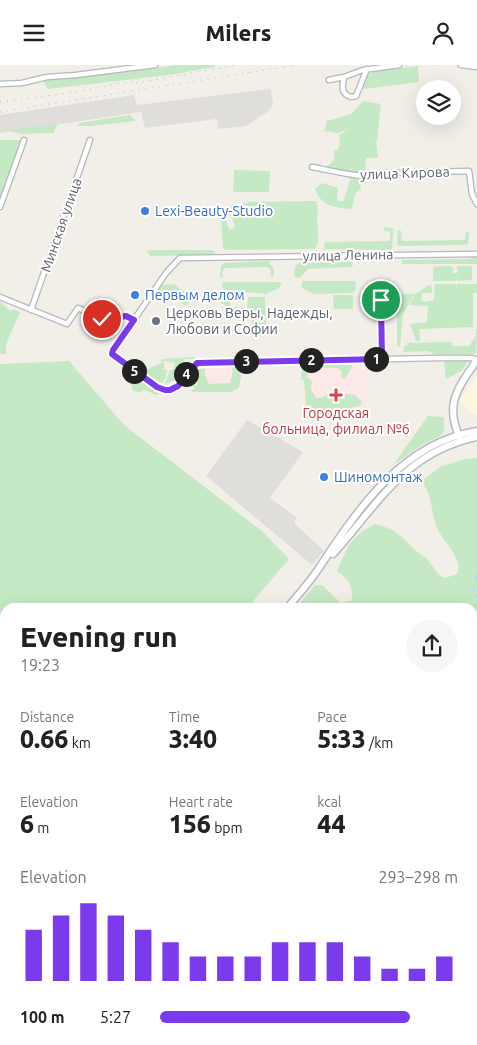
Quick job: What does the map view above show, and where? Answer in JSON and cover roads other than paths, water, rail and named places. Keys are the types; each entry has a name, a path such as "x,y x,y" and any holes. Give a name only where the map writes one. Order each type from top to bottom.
{"main road":[{"path":"462,441 458,434 452,406 457,391 477,361"},
{"path":"453,415 457,424 462,428 477,430"},
{"path":"318,570 346,529 385,482 410,459 450,435 453,415"},
{"path":"440,442 458,434 477,430"},
{"path":"291,603 318,570 349,537 390,486 414,465 448,444 458,434"},
{"path":"429,455 462,441 477,437"}],"street":[{"path":"0,84 22,83 48,77 155,65"},
{"path":"329,80 344,77 357,71 399,65"},
{"path":"461,65 477,67"},
{"path":"344,77 342,88 344,93 351,97 356,97 367,69"},
{"path":"0,207 24,140"},
{"name":"Минская улица","path":"31,310 90,140"},
{"name":"улица Кирова","path":"312,167 359,175 469,171 472,194 477,204"},
{"name":"улица Ленина","path":"134,320 166,273 180,258 477,254"},
{"path":"0,297 68,324 78,308 102,319 126,316 134,320 112,352 126,365 157,387 168,390 178,386 197,363 472,358 477,361"},
{"path":"381,300 382,359"}],"waterway":[{"path":"477,574 474,589 477,599"}],"railway":[{"path":"136,83 237,65"},
{"path":"0,112 297,65"},
{"path":"0,102 75,92 143,79"}],"place":[{"name":"Lexi-Beauty-Studio","path":"145,211"},
{"name":"Первым делом","path":"135,295"},
{"name":"Церковь Веры, Надежды, Любови и Софии","path":"156,321"},
{"name":"Городская больница, филиал №6","path":"336,395"},
{"name":"Шиномонтаж","path":"324,477"}]}
